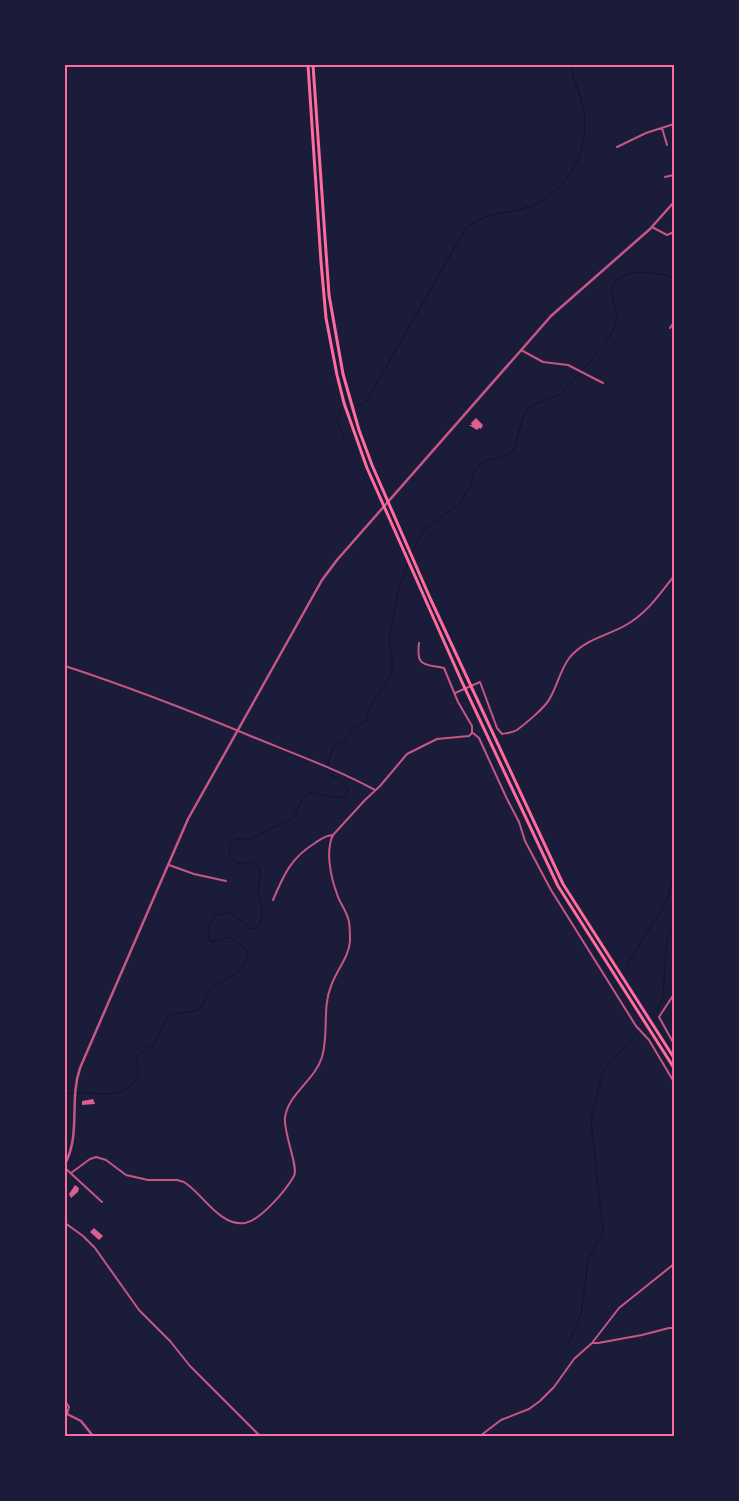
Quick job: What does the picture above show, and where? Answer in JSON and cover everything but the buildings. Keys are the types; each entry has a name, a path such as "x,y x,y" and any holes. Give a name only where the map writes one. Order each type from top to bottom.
{"main road":[{"path":"308,65 326,318 344,403 367,468 468,696 558,886 674,1068"},
{"path":"313,65 329,295 337,346 359,430 416,566 563,884 674,1058"}],"street":[{"path":"617,146 646,133 674,124"},
{"path":"662,128 667,144"},
{"path":"665,177 674,175"},
{"path":"65,1163 74,1140 76,1089 80,1068 167,865 188,819 320,583 330,569 557,310 652,228 674,202"},
{"path":"652,228 669,235 674,232"},
{"path":"670,328 674,322"},
{"path":"521,350 543,362 560,363 603,383"},
{"path":"455,694 480,682 500,732 502,734 517,730 548,702 564,665 581,646 618,630 642,615 674,576"},
{"path":"419,643 417,655 420,661 424,664 444,668 472,726 472,733"},
{"path":"65,666 147,694 331,768 375,790"},
{"path":"71,1173 90,1159 96,1157 106,1160 126,1175 148,1180 180,1180 188,1184 222,1216 231,1220 244,1223 253,1220 261,1214 294,1176 294,1165 286,1138 285,1119 288,1106 313,1074 322,1056 326,1002 350,943 349,922 337,895 330,864 330,842 333,836 412,751 437,739 468,736 472,733"},
{"path":"472,733 479,738 519,822 525,841 559,903 636,1026 648,1040 674,1082"},
{"path":"273,900 286,871 296,856 321,839 330,835 333,836"},
{"path":"167,865 194,874 226,881"},
{"path":"674,994 659,1017 674,1044"},
{"path":"65,1168 102,1202"},
{"path":"65,1222 95,1248 139,1310 170,1341 190,1366 260,1436"},
{"path":"480,1436 501,1420 529,1409 540,1401 554,1387 574,1359 592,1343 619,1308 674,1264"},
{"path":"592,1343 674,1328"},
{"path":"65,1401 69,1407 66,1413 81,1421 92,1436"}],"waterway":[{"path":"513,211 545,199 558,189 577,162 585,130 584,113 570,65"},
{"path":"358,406 364,404 372,391 466,228 482,218 512,211"},
{"path":"412,553 423,531 460,503 470,487 479,465 485,461 511,453 515,447 526,411 532,406 561,394 605,344 613,330 617,314 611,290 618,279 628,274 639,273 663,274 674,278"},
{"path":"336,417 345,442"},
{"path":"65,1094 105,1094 124,1090 138,1075 137,1057 155,1043 166,1019 170,1015 199,1010 212,989 236,973 245,964 247,950 230,937 211,942 209,940 209,924 218,914 231,913 254,929 258,927 261,921 262,911 258,896 259,868 252,862 239,863 235,861 230,854 230,844 237,839 254,838 289,821 293,818 302,799 308,794 315,793 340,798 345,797 348,789 340,780 329,774 327,768 333,747 346,739 352,730 366,720 369,709 392,674 392,656 389,639 399,588 408,564"},
{"path":"626,966 667,901 674,873"},
{"path":"657,1011 663,996 667,939 674,929"},
{"path":"567,1346 581,1315 588,1261 603,1232 591,1121 592,1115 603,1071 638,1032"}]}
